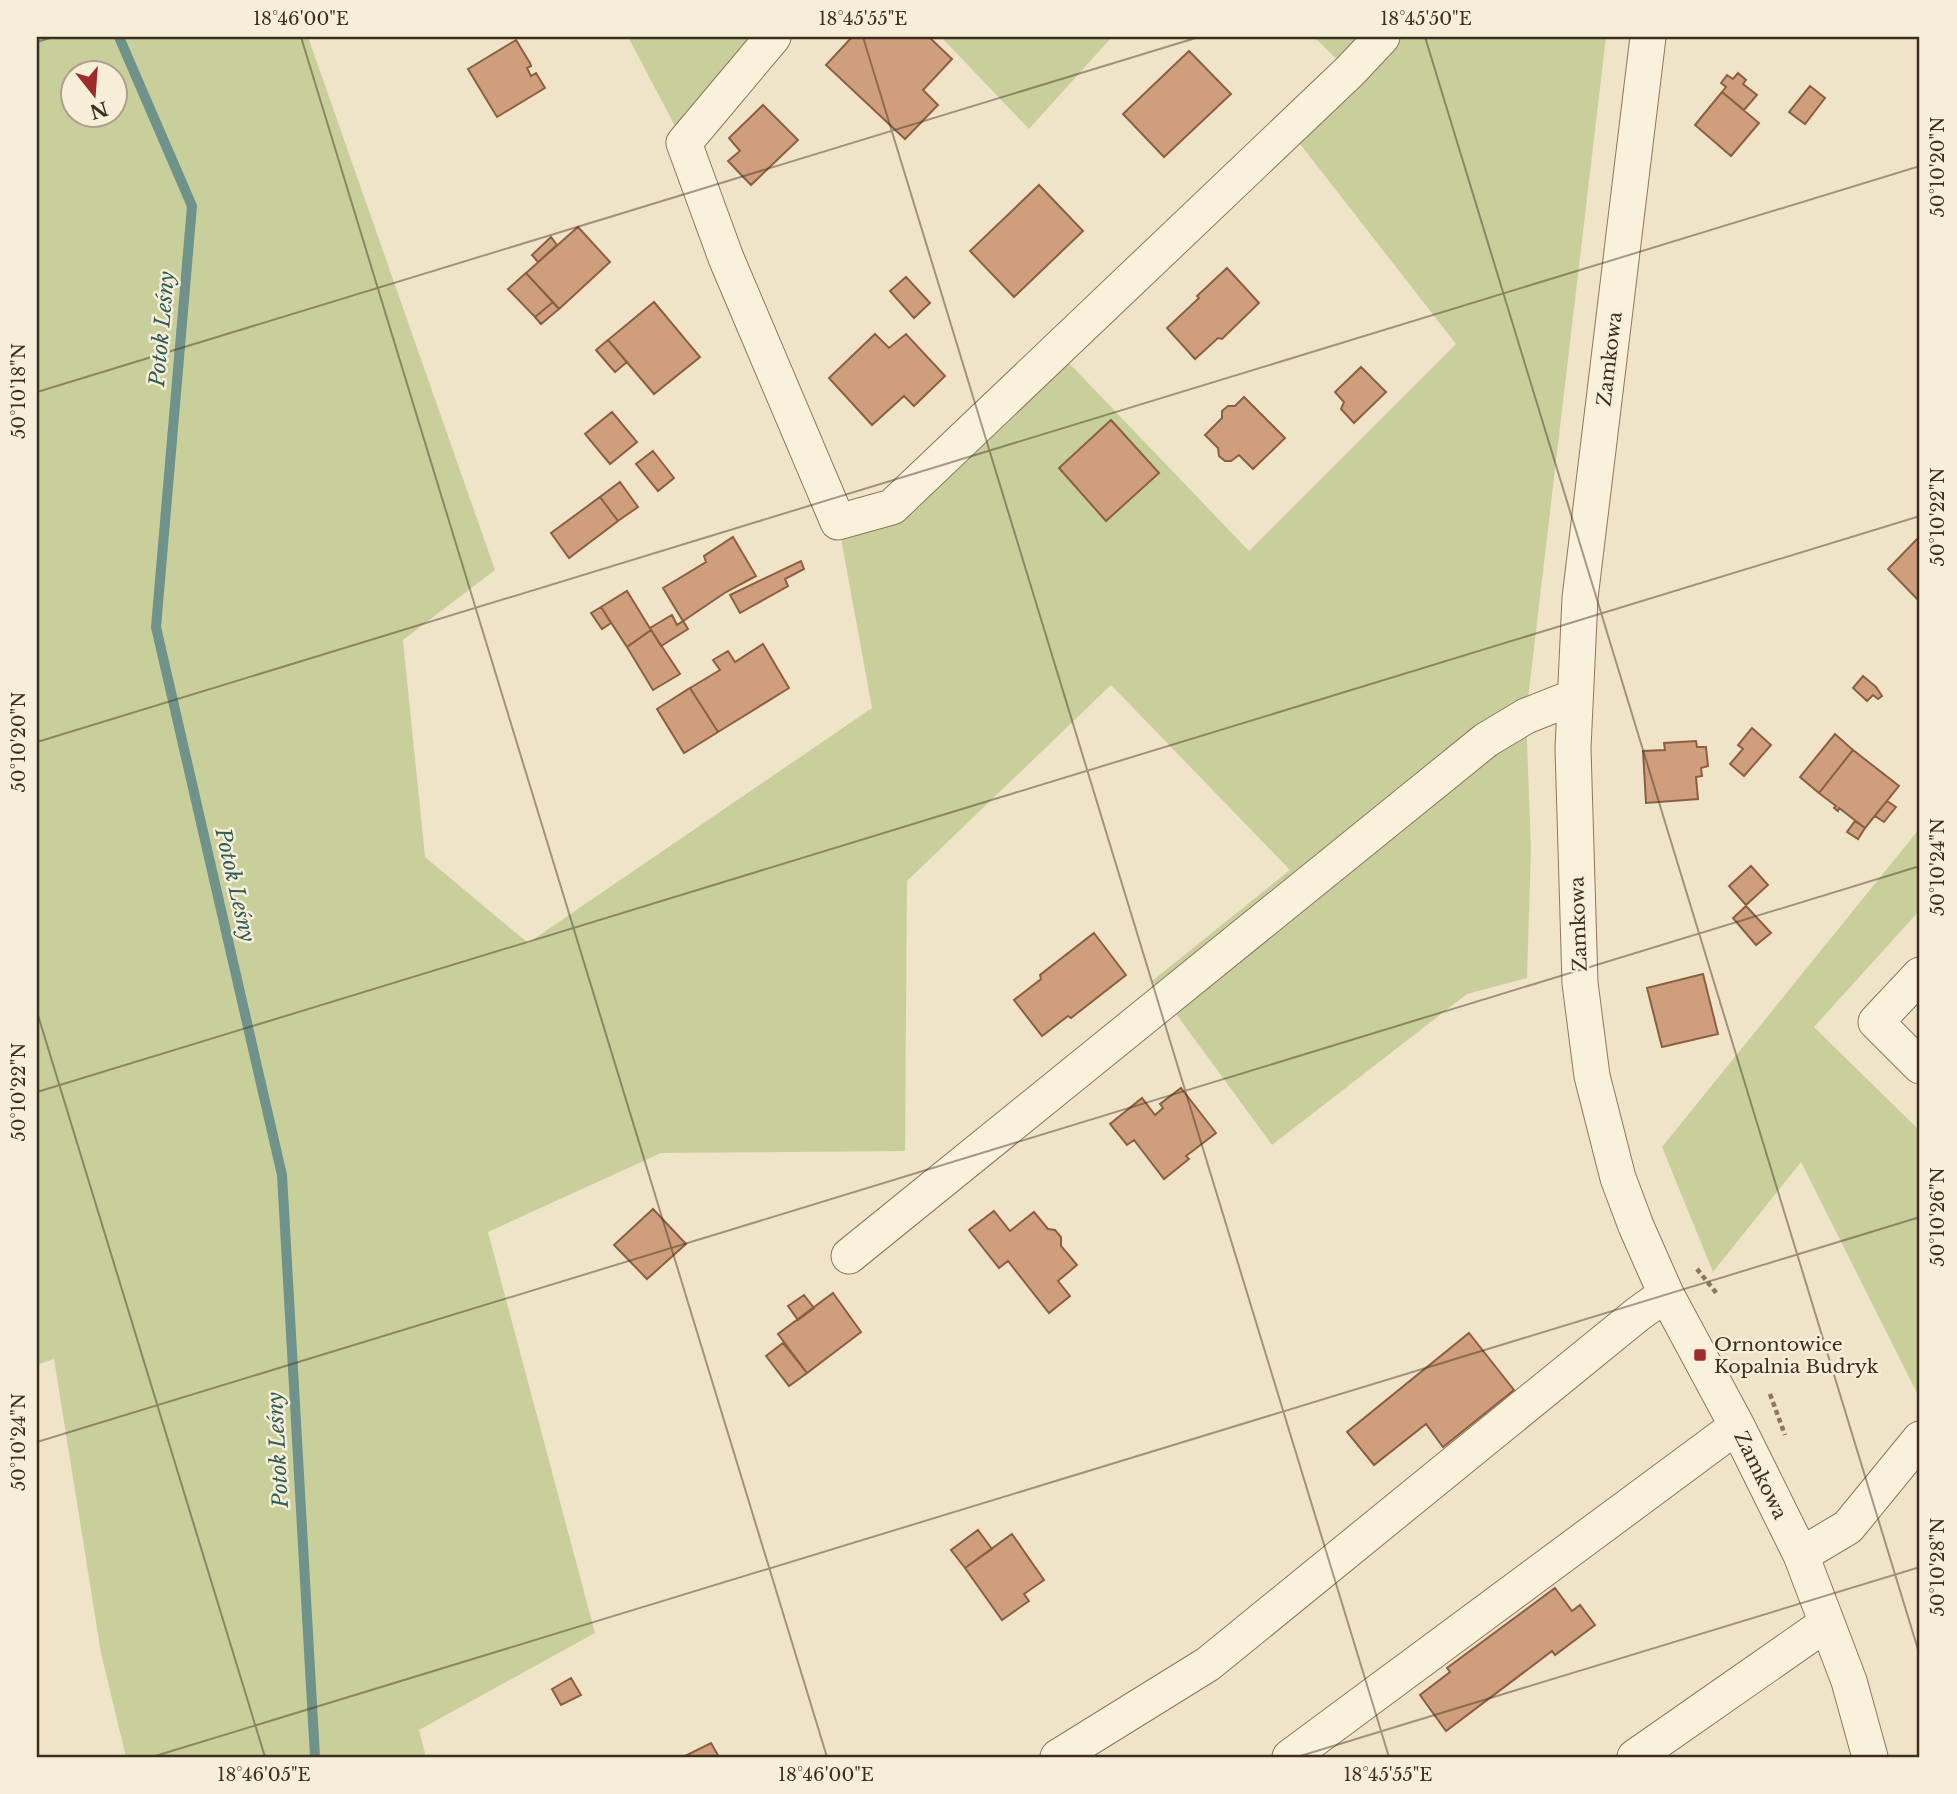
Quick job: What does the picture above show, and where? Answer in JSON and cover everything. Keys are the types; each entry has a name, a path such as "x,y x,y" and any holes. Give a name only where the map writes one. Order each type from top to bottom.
{"street":[{"path":"773,37 684,143 726,258 838,522 892,507 1350,71 1382,37"},
{"name":"Zamkowa","path":"1648,37 1580,598 1574,697 1580,983 1592,1076 1618,1178 1636,1226 1666,1294 1737,1426 1801,1555 1849,1681 1870,1757"},
{"path":"849,1256 1486,740 1526,716 1574,697"},
{"path":"1920,975 1876,1022 1920,1066"},
{"path":"1058,1757 1208,1664 1666,1294"},
{"path":"1290,1757 1737,1426"},
{"path":"1801,1555 1848,1527 1920,1439"},
{"path":"1635,1757 1828,1623"}],"path":[{"path":"1692,1264 1718,1295"}],"green space":[{"path":"37,37 308,37 495,570 403,640 425,857 528,943 872,708 838,522 892,507 1044,337 1249,551 1456,344 1293,135 1349,71 1314,37 1606,37 1526,716 1531,848 1527,978 1467,994 1272,1145 1152,981 1290,870 1111,685 907,881 905,1151 661,1153 488,1232 595,1633 419,1730 426,1757 126,1757 101,1653 54,1359 37,1365"},
{"path":"628,37 773,37 684,143"},
{"path":"941,37 1112,37 1029,129"},
{"path":"1920,828 1920,910 1814,1027 1920,1131 1920,1399 1801,1162 1713,1272 1662,1147"}],"building":[{"path":"852,37 929,37 952,59 923,90 938,105 905,139 826,65"},
{"path":"516,40 530,63 531,66 527,68 531,76 536,73 545,88 497,117 468,69"},
{"path":"1189,51 1231,94 1164,157 1123,114"},
{"path":"1738,73 1746,80 1743,84 1757,95 1744,110 1722,92 1726,87 1721,83 1727,75 1733,79"},
{"path":"1810,86 1825,98 1805,124 1789,112"},
{"path":"1722,92 1759,123 1731,156 1695,125"},
{"path":"763,105 798,140 751,185 728,161 740,151 729,138"},
{"path":"1039,185 1083,231 1014,297 970,251"},
{"path":"578,227 610,262 559,309 526,273"},
{"path":"551,237 557,245 538,262 532,255"},
{"path":"1227,268 1259,303 1222,339 1218,338 1195,359 1167,328"},
{"path":"526,273 553,302 535,317 508,289"},
{"path":"906,277 930,303 914,318 890,291"},
{"path":"553,302 559,309 541,324 535,317"},
{"path":"654,302 700,357 654,394 608,340"},
{"path":"875,334 889,348 906,334 945,376 914,406 904,396 872,425 829,378"},
{"path":"608,340 627,362 615,372 596,350"},
{"path":"1361,367 1386,392 1354,423 1341,409 1344,402 1335,392"},
{"path":"1244,397 1285,438 1253,469 1239,455 1231,461 1225,461 1219,456 1218,448 1205,435 1222,418 1222,411 1228,406 1235,406"},
{"path":"612,412 637,442 610,464 585,434"},
{"path":"1111,420 1159,473 1106,521 1059,468"},
{"path":"653,451 674,478 658,491 636,464"},
{"path":"620,482 638,507 618,521 600,497"},
{"path":"600,497 618,521 569,558 551,533"},
{"path":"1920,536 1920,602 1888,569"},
{"path":"733,537 756,576 726,592 683,621 663,588 706,562 704,556"},
{"path":"801,561 804,569 785,579 788,586 740,613 730,595"},
{"path":"627,591 651,630 627,647 601,607"},
{"path":"601,607 611,623 602,629 591,613"},
{"path":"672,615 677,625 683,621 688,629 661,646 650,628"},
{"path":"651,630 680,674 653,690 627,647"},
{"path":"763,644 789,688 718,732 690,688 720,670 713,660 728,651 735,662"},
{"path":"1863,676 1882,696 1878,699 1873,695 1867,701 1853,688"},
{"path":"690,688 718,732 684,753 657,709"},
{"path":"1752,728 1771,745 1744,776 1730,764 1743,749 1738,745"},
{"path":"1835,734 1853,750 1819,793 1800,777"},
{"path":"1696,741 1697,747 1706,747 1708,766 1701,768 1702,776 1696,777 1698,799 1646,803 1643,751 1665,750 1664,743"},
{"path":"1853,750 1899,786 1865,828 1839,808 1838,811 1834,808 1836,806 1819,793"},
{"path":"1887,801 1896,807 1884,822 1875,816"},
{"path":"1855,821 1865,828 1858,839 1847,832"},
{"path":"1751,866 1768,885 1746,905 1729,886"},
{"path":"1746,906 1771,933 1756,945 1733,918"},
{"path":"1094,933 1126,975 1071,1018 1068,1016 1042,1036 1014,1000 1041,979 1040,975"},
{"path":"1703,974 1718,1034 1662,1047 1647,988"},
{"path":"1181,1088 1216,1133 1186,1156 1189,1159 1164,1179 1134,1140 1127,1145 1110,1124 1142,1098 1155,1115 1163,1108 1160,1104"},
{"path":"653,1209 686,1244 647,1279 614,1245"},
{"path":"994,1211 1010,1231 1034,1212 1048,1229 1055,1230 1061,1237 1061,1246 1077,1265 1058,1281 1070,1296 1049,1313 1008,1261 999,1268 969,1230"},
{"path":"833,1293 861,1332 807,1373 778,1334"},
{"path":"804,1295 814,1308 798,1320 788,1306"},
{"path":"1469,1333 1514,1390 1443,1447 1426,1424 1374,1465 1347,1432"},
{"path":"783,1343 807,1373 789,1386 766,1356"},
{"path":"978,1530 992,1549 965,1568 951,1550"},
{"path":"1012,1534 1044,1580 1024,1594 1029,1601 1002,1620 965,1568"},
{"path":"1555,1588 1572,1611 1580,1605 1595,1625 1555,1655 1552,1651 1446,1731 1420,1695 1450,1672 1447,1668"},
{"path":"571,1678 581,1695 561,1705 552,1689"},
{"path":"711,1743 719,1757 683,1757"}],"waterway":[{"name":"Potok Leśny","path":"119,37 192,206 156,627 282,1175 315,1757"}],"place":[{"name":"Ornontowice Kopalnia Budryk","path":"1700,1355"}]}
